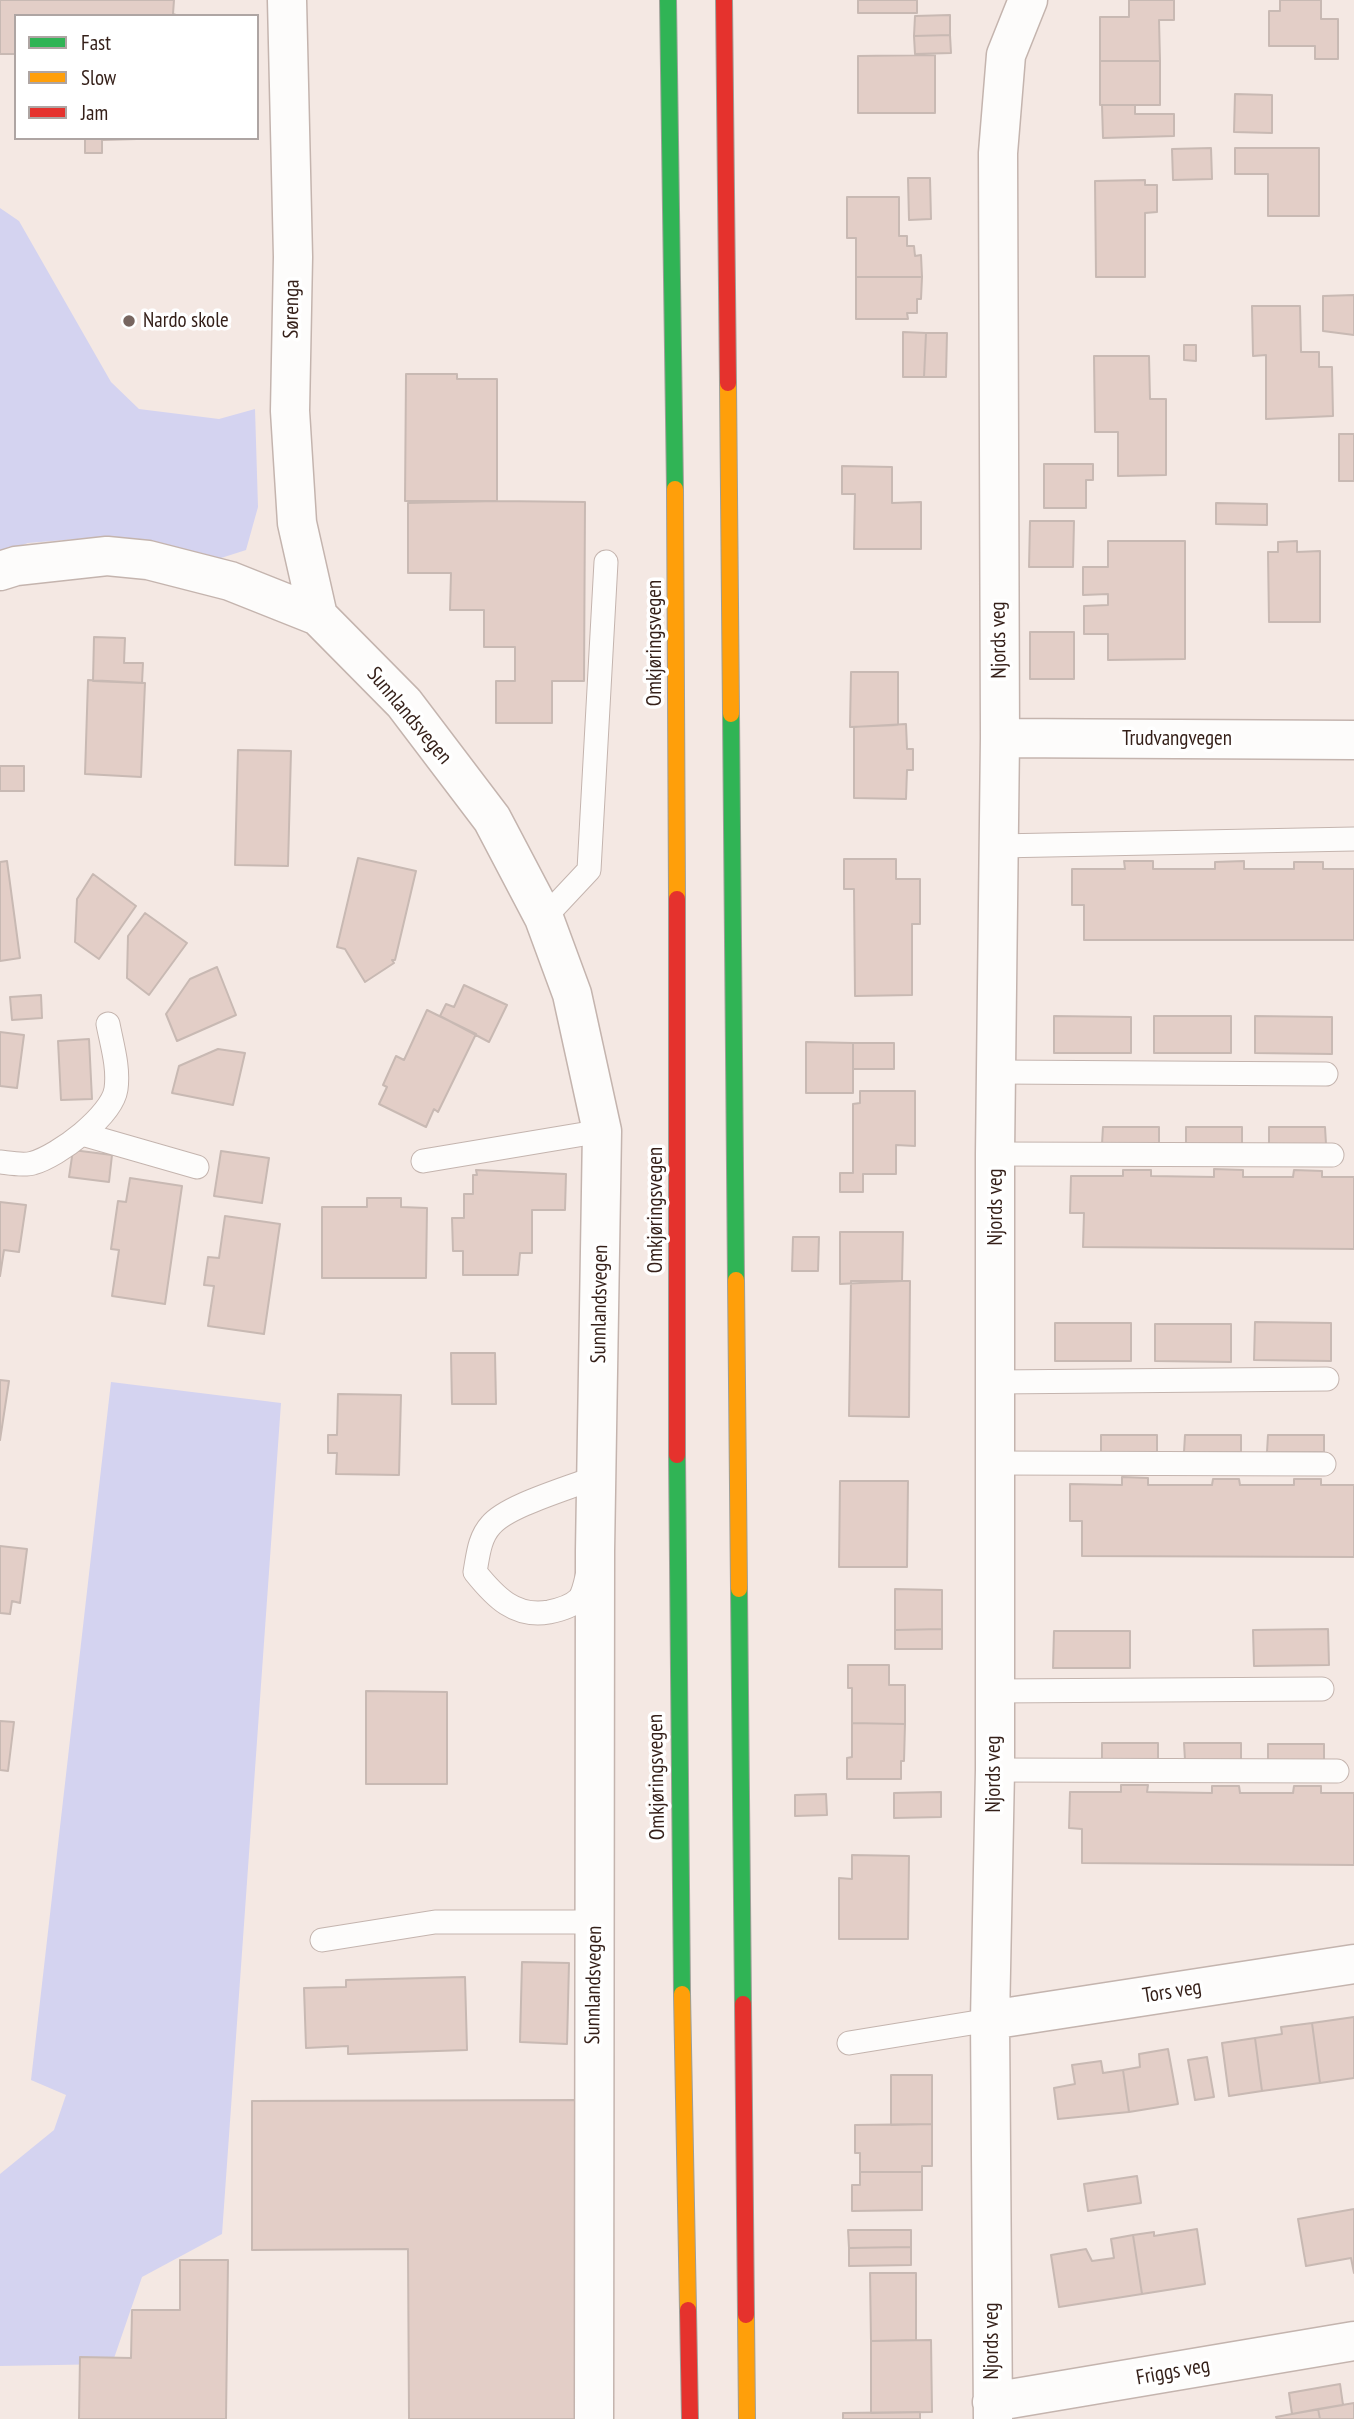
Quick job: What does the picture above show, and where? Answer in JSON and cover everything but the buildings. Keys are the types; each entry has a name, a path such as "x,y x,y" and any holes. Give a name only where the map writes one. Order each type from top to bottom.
{"highway":[{"name":"Omkjøringsvegen","path":"668,0 677,655 677,1699 690,2419"},
{"path":"724,0 747,2419"}],"street":[{"name":"Sørenga","path":"287,0 293,257 290,411 297,523 318,616"},
{"name":"Njords veg","path":"993,2411 990,2020 995,1770 995,1154 1000,738 998,153 1006,55 1028,0"},
{"name":"Sunnlandsvegen","path":"0,571 16,566 107,556 148,560 230,581 318,616 404,703 492,819 544,918 572,994 602,1131 595,1551 594,2419"},
{"name":"Trudvangvegen","path":"1000,738 1354,740"},
{"name":"Tors veg","path":"990,2020 1354,1964"},
{"name":"Friggs veg","path":"993,2411 1354,2341"}],"lane":[{"path":"544,918 589,870 606,562"},
{"path":"998,846 1354,839"},
{"path":"0,1162 32,1164 82,1134 98,1119 116,1092 117,1067 108,1024"},
{"path":"997,1072 1326,1074"},
{"path":"423,1161 602,1131"},
{"path":"82,1134 197,1167"},
{"path":"995,1154 1332,1155"},
{"path":"996,1382 1326,1379"},
{"path":"996,1463 1324,1465"},
{"name":"Sunnlandsvegen","path":"595,1551 580,1598 562,1610 534,1614 510,1608 492,1595 475,1572 479,1546 491,1525 515,1507 596,1477"},
{"path":"995,1691 1322,1689"},
{"path":"995,1770 1337,1771"},
{"path":"322,1940 435,1922 595,1922"},
{"path":"849,2043 929,2027 990,2020"}],"shaded area":[{"path":"0,208 19,221 111,382 139,409 219,419 255,409 258,507 246,550 218,559 152,542 101,537 28,543 0,553"},
{"path":"111,1382 281,1403 222,2234 142,2277 112,2364 0,2366 0,2174 54,2130 66,2095 31,2080"}],"traffic: fast":[{"path":"668,0 675,489"},
{"path":"731,714 736,1280"},
{"path":"677,1455 682,1994"},
{"path":"739,1589 743,2004"}],"traffic: slow":[{"path":"728,383 731,714"},
{"path":"675,489 677,899"},
{"path":"736,1280 739,1589"},
{"path":"682,1994 688,2310"},
{"path":"746,2315 747,2419"}],"traffic: jam":[{"path":"724,0 728,383"},
{"path":"677,899 677,1455"},
{"path":"743,2004 746,2315"},
{"path":"688,2310 690,2419"}],"place":[{"name":"Nardo skole","path":"129,321"}]}
